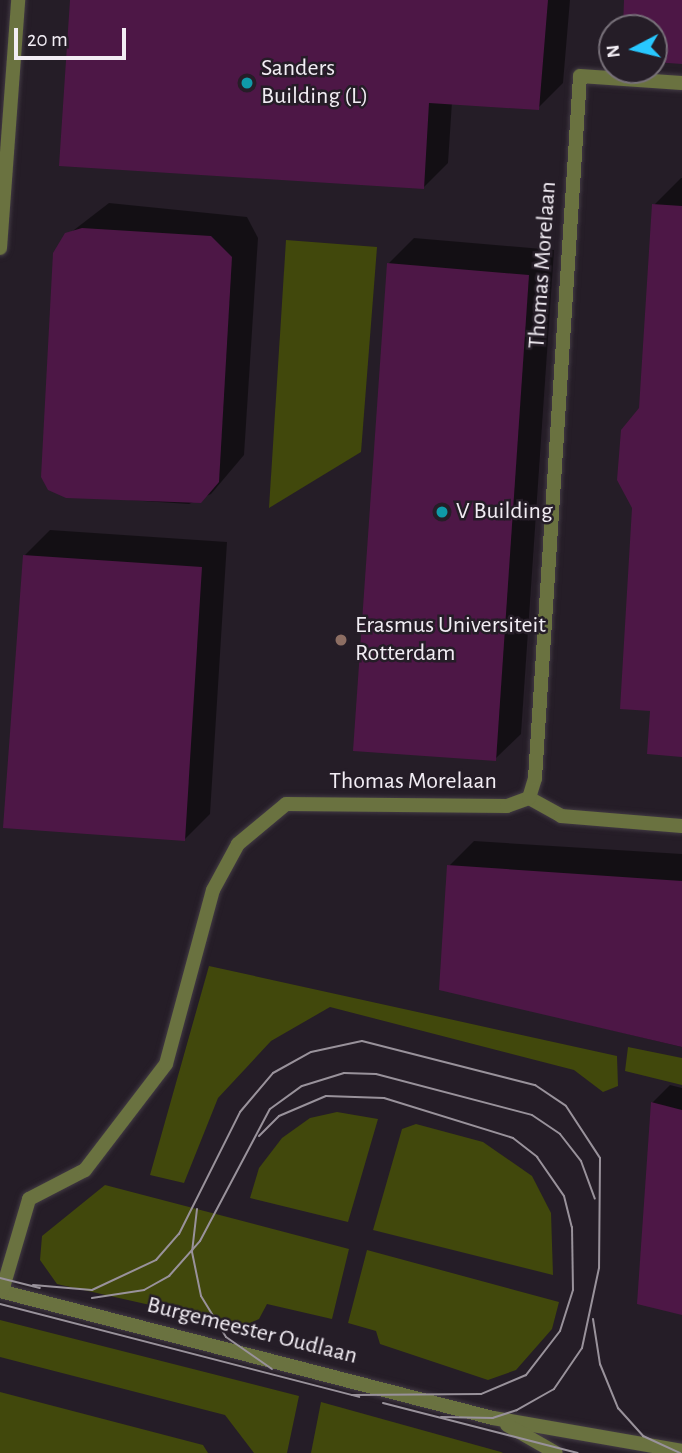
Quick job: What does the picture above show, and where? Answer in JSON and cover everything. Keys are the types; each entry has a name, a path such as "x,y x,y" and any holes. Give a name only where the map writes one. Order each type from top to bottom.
{"street":[{"path":"0,248 18,0"},
{"name":"Thomas Morelaan","path":"1,1291 29,1199 85,1170 166,1064 213,890 238,844 286,804 507,806 528,798 536,778 580,76 682,83"},
{"path":"528,798 561,816 682,826"},
{"name":"Burgemeester Oudlaan","path":"1,1291 493,1418 682,1451"},
{"name":"Burgemeester Oudlaan","path":"493,1418 556,1453"}],"green space":[{"path":"286,240 377,247 361,452 269,508"},
{"path":"209,966 617,1056 618,1086 603,1092 574,1070 330,1007 271,1041 218,1098 184,1183 150,1175"},
{"path":"628,1047 682,1058 682,1085 625,1071"},
{"path":"337,1112 378,1119 348,1222 250,1198 259,1168 282,1138 310,1118"},
{"path":"416,1124 483,1142 532,1176 551,1213 553,1275 373,1230 402,1129"},
{"path":"105,1185 349,1249 332,1319 267,1304 259,1319 243,1326 57,1284 40,1260 42,1236"},
{"path":"367,1250 559,1302 552,1329 516,1370 488,1380 380,1344 376,1331 348,1323"},
{"path":"0,1320 299,1396 287,1453 254,1453 225,1415 0,1357"},
{"path":"0,1392 203,1445 208,1453 0,1453"},
{"path":"321,1402 501,1452 503,1453 311,1453"}],"building":[{"name":"Sanders Building (L)","path":"70,0 548,0 539,110 429,103 424,189 59,166"},
{"path":"624,0 682,0 682,64 668,63 668,14 624,14"},
{"path":"652,204 682,206 682,757 647,754 650,711 620,709 632,508 617,480 621,430 639,408"},
{"path":"82,228 211,236 232,257 219,482 201,503 66,498 48,490 41,477 53,253 65,233"},
{"name":"V Building","path":"387,263 529,275 496,761 353,751"},
{"path":"23,555 202,567 185,841 3,828"},
{"path":"447,865 682,881 682,1047 439,990"},
{"path":"651,1102 682,1110 682,1315 637,1304"}],"tram line":[{"path":"33,1285 92,1290 156,1260 179,1234 240,1112 273,1073 311,1052 362,1041 535,1085 566,1106 600,1158 599,1268 582,1348 554,1389 517,1410 493,1418 441,1417"},
{"path":"92,1298 144,1290 169,1276 200,1241 270,1109 302,1086 344,1073 376,1074 532,1115 560,1134 581,1161 595,1199"},
{"path":"259,1136 279,1116 326,1096 384,1098 513,1138 537,1157 564,1196 572,1227 573,1290 560,1331 526,1375 481,1394 352,1395"},
{"path":"197,1209 192,1252 201,1296 226,1337 272,1369"},
{"path":"0,1278 40,1288"},
{"path":"0,1304 359,1397"},
{"path":"593,1319 600,1364 618,1408 643,1436 680,1453"},
{"path":"383,1403 578,1453"}],"place":[{"name":"Sanders Building (L)","path":"247,83"},
{"name":"V Building","path":"442,512"},
{"name":"Erasmus Universiteit Rotterdam","path":"341,640"}]}
